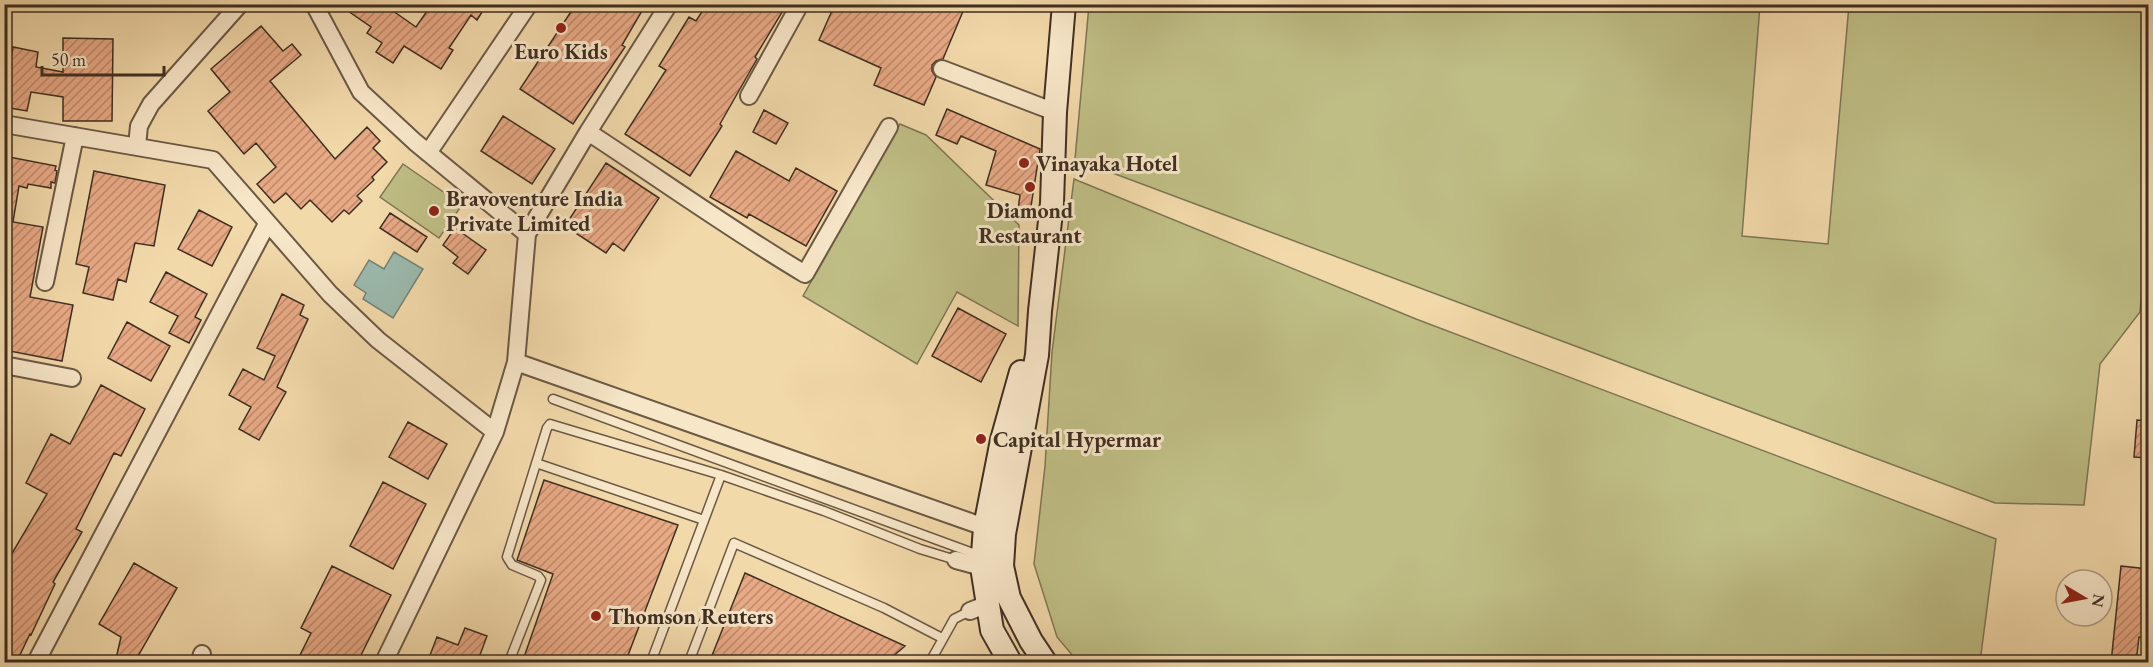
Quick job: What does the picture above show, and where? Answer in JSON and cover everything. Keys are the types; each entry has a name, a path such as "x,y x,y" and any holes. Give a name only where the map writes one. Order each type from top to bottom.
{"street":[{"path":"137,146 139,126 151,104 240,4"},
{"path":"314,4 361,92 428,153 527,234"},
{"path":"428,153 529,4"},
{"path":"384,663 495,432 516,362 527,234 669,4"},
{"path":"749,96 800,4"},
{"path":"995,531 1037,355 1052,203 1055,112 1064,4"},
{"path":"942,69 1055,112"},
{"path":"4,124 213,160 330,294 378,340 495,432"},
{"path":"588,132 743,237 805,274 889,127"},
{"path":"45,282 75,136"},
{"path":"36,663 267,224"},
{"path":"1010,663 979,608 992,562 1002,440 1040,311"},
{"path":"516,362 995,531"},
{"path":"4,365 72,378"},
{"path":"956,560 992,562"},
{"path":"992,562 1031,641 1045,663"}],"lane":[{"path":"553,399 992,562"},
{"path":"509,663 541,580 538,576 512,565 507,557 550,424 721,475 824,511 920,549 956,560"},
{"path":"536,464 704,520"},
{"path":"651,663 721,475"},
{"path":"689,663 734,543 884,608 942,638"},
{"path":"930,663 954,619 979,608"}],"shaded area":[{"path":"1089,5 1760,5 1742,236 1828,244 1849,5 2148,5 2148,215 2140,312 2100,364 2084,505 1995,503 1075,159"},
{"path":"900,124 926,135 1019,225 1018,326 957,292 917,364 803,296"},
{"path":"403,164 462,205 439,238 380,197"},
{"path":"1074,179 1416,319 1996,539 1980,662 1078,662 1057,637 1034,564 1045,466 1052,352"},
{"path":"394,252 423,269 393,318 363,299 366,293 354,285 369,260 384,269"}],"building":[{"path":"338,4 383,4 416,27 432,4 487,4 477,20 471,15 449,48 453,50 441,69 404,46 393,63 376,52 382,43 367,33 371,27"},
{"path":"576,4 646,4 622,45 625,47 573,124 520,89"},
{"path":"707,4 787,4 755,57 757,59 720,124 722,126 690,176 625,134 666,70 659,66 689,17 696,21"},
{"path":"835,4 966,4 943,59 932,65 932,71 936,77 924,105 874,85 881,68 819,40"},
{"path":"261,26 283,51 292,44 301,55 270,81 335,159 367,127 380,141 373,148 387,162 372,177 374,180 357,196 362,201 349,214 344,210 332,222 310,200 301,209 286,193 274,203 257,184 276,167 256,143 244,154 208,111 230,92 211,69"},
{"path":"63,38 113,39 112,121 63,121 63,97 31,92 27,111 4,107 4,93 13,47 38,52 36,67 63,72"},
{"path":"947,109 1040,149 1029,219 1017,217 1020,195 986,185 996,151 961,136 957,144 936,135"},
{"path":"764,110 788,123 776,144 753,132"},
{"path":"503,116 555,149 532,184 481,151"},
{"path":"736,151 789,181 796,168 837,191 806,246 749,214 747,218 710,197"},
{"path":"4,156 56,166 55,183 51,182 51,188 28,184 27,188 19,186 13,222 43,227 30,297 73,305 62,361 4,350"},
{"path":"606,163 659,198 624,251 613,243 606,253 565,226"},
{"path":"94,171 165,185 154,246 135,243 126,282 118,279 113,300 83,293 89,267 76,264"},
{"path":"199,210 232,227 212,266 178,249"},
{"path":"390,213 427,237 417,252 380,228"},
{"path":"455,228 486,250 468,274 453,263 458,257 443,245"},
{"path":"166,272 207,294 195,317 201,320 189,343 169,333 178,316 150,302"},
{"path":"282,294 304,305 300,315 308,319 277,387 286,392 259,440 239,429 251,407 229,395 243,369 264,380 275,356 257,348"},
{"path":"958,308 1006,334 981,382 932,356"},
{"path":"127,322 170,346 151,381 108,358"},
{"path":"101,385 145,409 121,456 114,453 76,529 82,532 53,582 55,584 16,663 4,663 4,567 47,494 26,483 51,434 70,444"},
{"path":"2137,420 2148,421 2148,458 2134,457"},
{"path":"408,422 447,444 428,479 389,457"},
{"path":"544,480 678,525 625,663 522,663 553,574 517,560"},
{"path":"383,482 426,504 393,569 350,546"},
{"path":"134,563 177,588 134,663 115,663 121,637 99,624"},
{"path":"332,566 391,595 357,663 296,663 311,633 301,628"},
{"path":"2121,566 2148,569 2148,638 2139,637 2136,663 2111,663"},
{"path":"745,573 905,646 885,663 709,663"},
{"path":"465,628 487,636 477,663 427,663 437,637 458,645"}],"place":[{"name":"Euro Kids","path":"561,28"},
{"name":"Vinayaka Hotel","path":"1024,163"},
{"name":"Diamond Restaurant","path":"1030,187"},
{"name":"Bravoventure India Private Limited","path":"434,211"},
{"name":"Capital Hypermar","path":"981,439"},
{"name":"Thomson Reuters","path":"596,616"}]}
